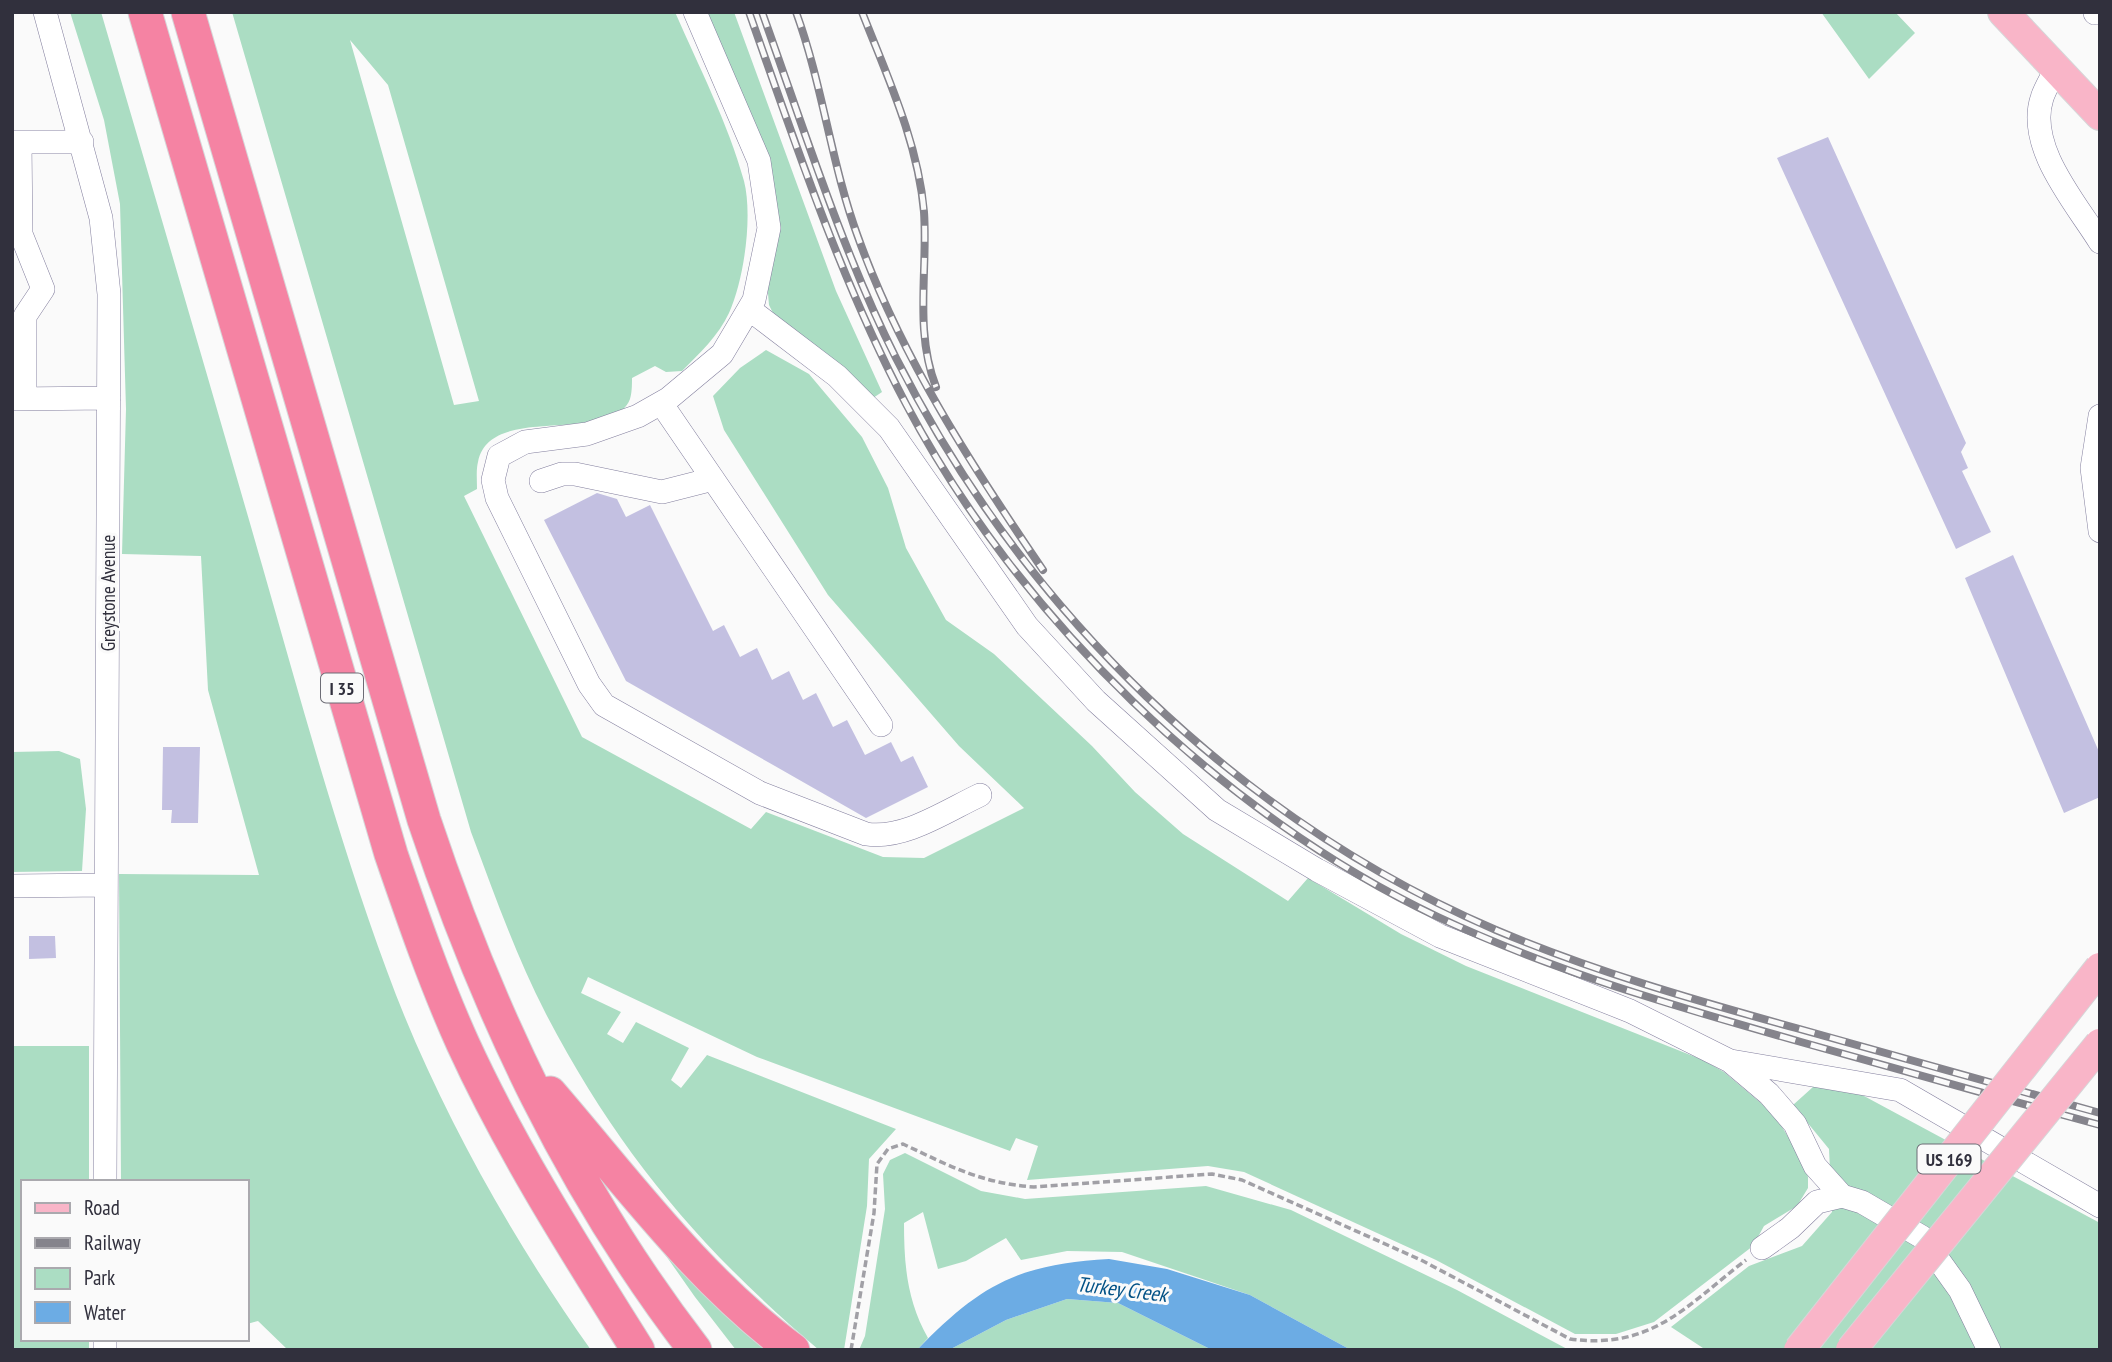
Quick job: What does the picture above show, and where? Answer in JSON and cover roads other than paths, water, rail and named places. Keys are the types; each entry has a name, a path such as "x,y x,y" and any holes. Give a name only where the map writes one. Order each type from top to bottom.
{"highway":[{"name":"I 35","path":"145,12 391,854 427,956 463,1045 523,1160 582,1262 632,1339"},
{"name":"I 35","path":"188,12 424,820 459,926 510,1047 573,1166 616,1240 695,1350"},
{"path":"510,1047 689,1253 761,1326 793,1350"}],"main road":[{"path":"2005,13 2100,115"},
{"name":"US 169","path":"1799,1350 2100,968"},
{"name":"US 169","path":"1851,1350 2100,1044"}],"street":[{"name":"Greystone Avenue","path":"45,12 101,218 107,269 109,398 105,1180"},
{"path":"695,12 760,161 769,228 754,300 722,354 661,403 638,416 587,434 525,442 499,456 494,480 497,498 589,684 604,705 760,793 866,834 879,836 900,832 980,795"},
{"path":"2056,68 2041,100 2040,129 2052,170 2100,242"},
{"path":"82,142 16,142 22,234 43,289 25,316 18,359 19,399 109,398"},
{"path":"749,309 837,376 889,428 1027,626 1096,701 1217,810 1317,870 1440,936 1630,1011 1730,1061 1769,1094 1795,1124 1815,1166 1842,1196"},
{"path":"661,403 881,725"},
{"path":"2100,416 2092,468 2100,531"},
{"path":"541,481 562,474 575,474 662,492 713,479"},
{"path":"12,886 106,885"},
{"path":"1730,1061 1900,1090 2100,1206"},
{"path":"1762,1248 1790,1228 1817,1202 1842,1196 1862,1202 1922,1237 1960,1290 1989,1350"}],"water":[{"name":"Turkey Creek","path":"1109,1259 1167,1269 1250,1295 1351,1350 1212,1350 1118,1303 1067,1299 1006,1320 949,1350 917,1350 961,1309 1002,1282 1049,1266"}],"railway":[{"path":"749,12 820,211 860,309 906,404 952,482 1006,559 1066,632 1133,701 1204,765 1279,823 1358,874 1482,937 1617,987 1709,1015 2100,1125"},
{"path":"762,12 824,188 858,275 896,358 948,450 1007,538 1073,620 1146,696 1226,766 1311,829 1401,884 1533,945 1682,995 2100,1113"},
{"path":"796,12 849,209 875,281 940,410 1043,570"},
{"path":"862,12 900,110 921,186 925,234 925,344 936,387"}]}
